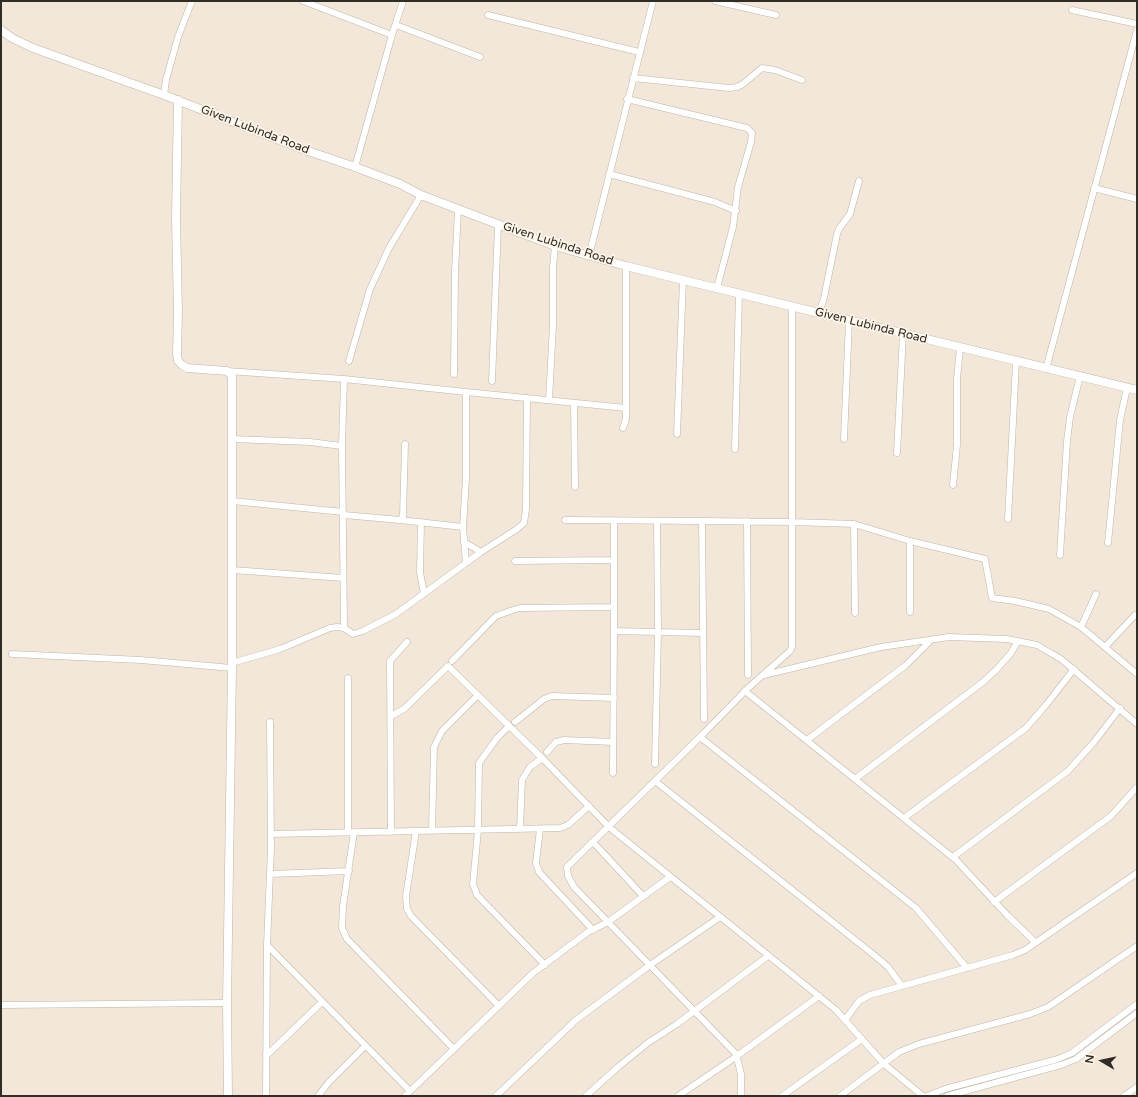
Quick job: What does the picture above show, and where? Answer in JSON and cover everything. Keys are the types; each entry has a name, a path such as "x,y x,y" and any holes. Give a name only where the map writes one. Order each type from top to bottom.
{"street":[{"path":"164,95 166,80 180,30 192,1"},
{"path":"303,1 392,35"},
{"path":"356,167 392,35 403,1"},
{"path":"588,256 653,1"},
{"path":"715,1 776,15"},
{"path":"1072,10 1137,24"},
{"path":"488,15 639,52"},
{"path":"396,25 480,57"},
{"name":"Given Lubinda Road","path":"1,30 12,38 33,48 178,100 306,150 356,167 400,184 421,195 458,210 555,246 626,266 1016,362 1137,390"},
{"path":"1046,368 1137,30"},
{"path":"1130,56 1137,58"},
{"path":"633,78 729,88 737,87 743,84 762,68 775,70 802,80"},
{"path":"627,99 733,124 751,130 752,142 738,187 733,227 717,288"},
{"path":"178,100 176,195 178,305 177,354 178,361 182,365 188,368 232,373 344,379 626,408"},
{"path":"608,174 715,202 736,211"},
{"path":"819,313 824,298 837,234 850,214 859,181"},
{"path":"1094,188 1137,199"},
{"path":"349,361 370,289 389,248 421,195"},
{"path":"454,374 455,272 458,210"},
{"path":"492,381 498,225"},
{"path":"549,400 555,246"},
{"path":"623,428 626,419 626,266"},
{"path":"677,434 683,280"},
{"path":"735,449 739,293"},
{"path":"741,1096 741,1074 736,1054 574,887 568,876 568,867 745,691 790,651 792,647 792,306"},
{"path":"844,439 849,321"},
{"path":"897,453 903,334"},
{"path":"953,485 958,445 957,379 960,348"},
{"path":"1008,519 1016,362"},
{"path":"228,1096 227,1003 232,665 232,373"},
{"path":"1060,555 1067,441 1070,417 1080,376"},
{"path":"340,628 344,621 342,446 344,379"},
{"path":"1108,543 1120,420 1127,388"},
{"path":"466,392 466,478 464,527 466,563"},
{"path":"12,654 232,665 280,649 330,628 340,628 353,634 363,631 396,614 481,552 524,523 526,509 527,398"},
{"path":"574,403 575,487"},
{"path":"232,439 310,442 342,446"},
{"path":"400,520 403,516 405,444"},
{"path":"232,501 464,527"},
{"path":"565,520 702,520 854,524 910,541 985,559 992,598 1015,601 1049,609 1081,627 1137,674"},
{"path":"613,773 614,520"},
{"path":"702,520 704,719"},
{"path":"655,764 658,633 657,521"},
{"path":"747,521 748,675"},
{"path":"422,522 420,572 424,594"},
{"path":"854,524 855,613"},
{"path":"910,541 910,612"},
{"path":"464,542 481,552"},
{"path":"515,561 614,560"},
{"path":"232,570 343,578"},
{"path":"1081,627 1096,594"},
{"path":"452,662 496,616 510,611 520,608 613,607"},
{"path":"1105,647 1135,615 1137,615"},
{"path":"614,631 702,633"},
{"path":"762,675 855,652 949,637 1006,639 1037,645 1061,659 1137,724"},
{"path":"807,740 906,665 931,640"},
{"path":"855,779 983,682 1011,653 1018,641"},
{"path":"391,832 390,661 407,642"},
{"path":"391,716 404,709 448,666 542,758 609,827 836,1010 884,1064 922,1096"},
{"path":"904,818 1026,728 1074,669"},
{"path":"348,678 351,832 349,871 342,928 347,939 454,1049"},
{"path":"745,691 953,856 994,902 1035,942"},
{"path":"432,831 434,747 442,731 478,695"},
{"path":"515,722 544,699 552,696 614,698"},
{"path":"953,856 1068,771 1094,742 1120,708"},
{"path":"266,1096 267,945 271,834 270,722"},
{"path":"509,726 497,738 478,763 478,830 473,875 474,889 476,895 545,965"},
{"path":"700,737 916,908 967,968"},
{"path":"547,752 556,742 564,740 613,742"},
{"path":"520,829 522,780 530,767 542,758"},
{"path":"655,781 874,955 888,967 902,986"},
{"path":"994,902 1111,816 1137,786"},
{"path":"271,834 560,828 568,825 589,806"},
{"path":"540,829 536,863 538,872 593,930"},
{"path":"416,831 406,896 407,909 411,916 499,1006"},
{"path":"593,842 643,896"},
{"path":"270,874 349,871"},
{"path":"845,1020 859,1001 870,995 1013,955 1025,950 1137,874"},
{"path":"267,945 365,1046 407,1094 533,974 593,930 608,922 670,876"},
{"path":"496,1096 576,1020 650,965 720,916"},
{"path":"840,1096 899,1052 919,1044 1030,1014 1048,1007 1137,946"},
{"path":"586,1096 639,1050 695,1011 768,956"},
{"path":"678,1096 737,1056 819,996"},
{"path":"266,1056 322,1002"},
{"path":"1,1005 227,1003"},
{"path":"927,1096 945,1089 1058,1059 1072,1053 1137,1004"},
{"path":"947,1096 1061,1065 1076,1059 1137,1013"},
{"path":"782,1096 862,1039"},
{"path":"318,1096 329,1082 365,1046"},
{"path":"1124,1096 1137,1087"}]}
